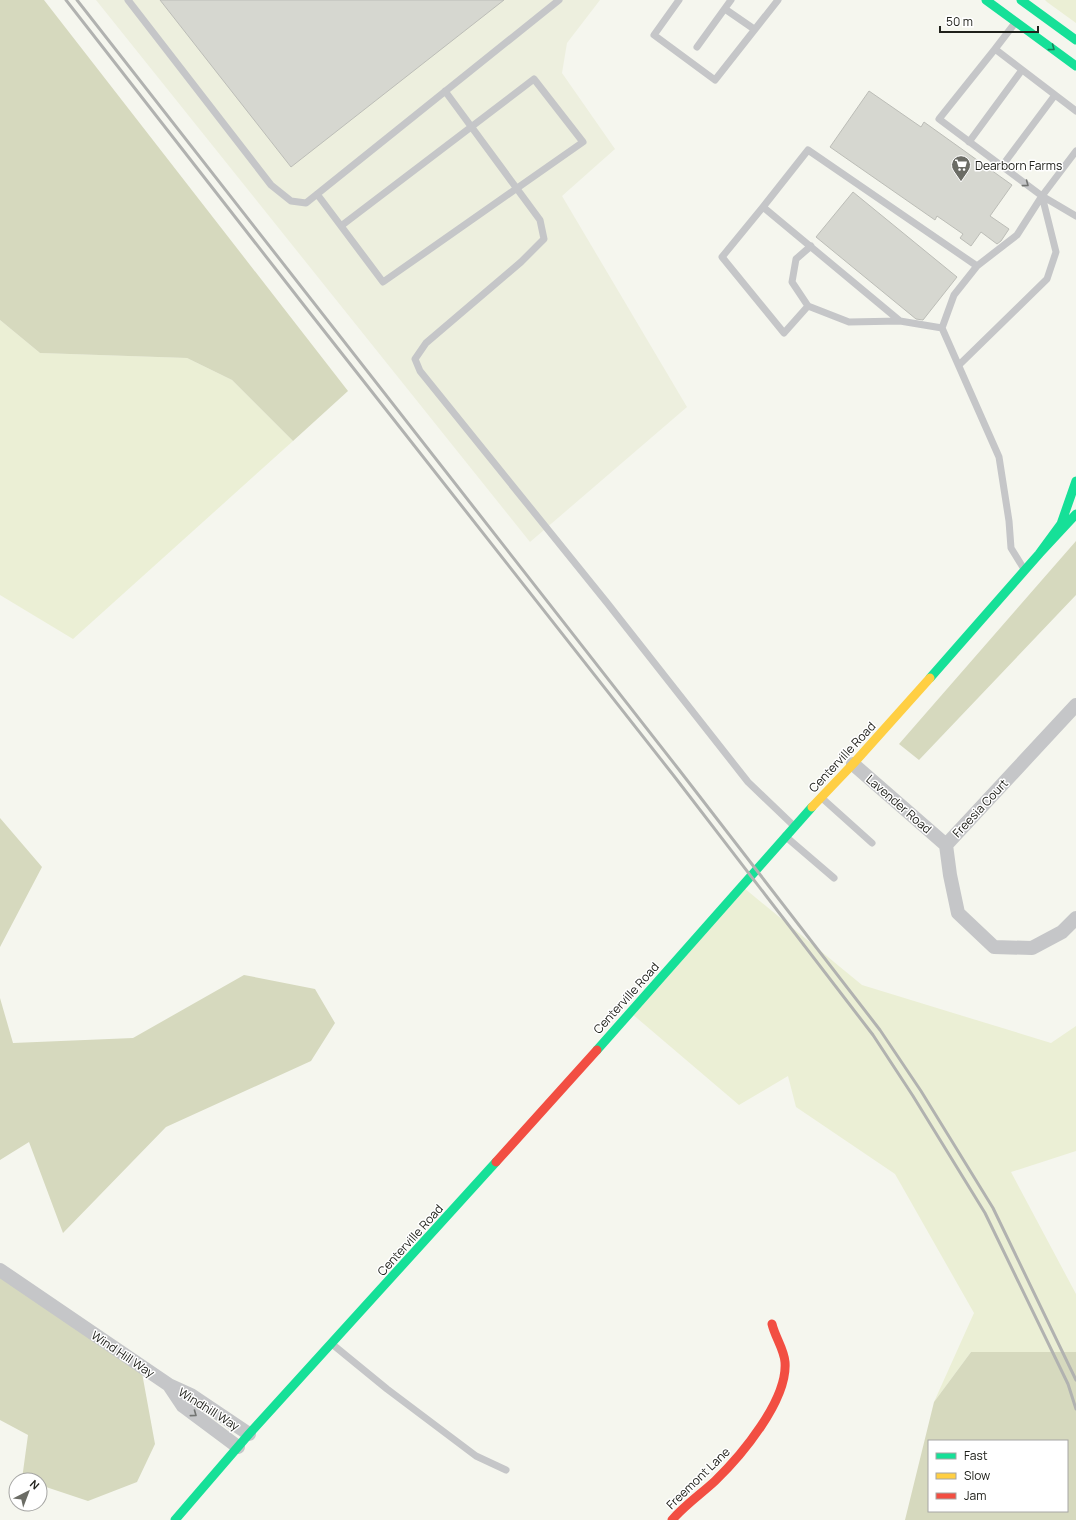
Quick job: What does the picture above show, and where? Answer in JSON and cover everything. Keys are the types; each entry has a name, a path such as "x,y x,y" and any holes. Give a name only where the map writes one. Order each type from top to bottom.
{"main road":[{"path":"986,0 1076,66"},
{"path":"1021,0 1076,40"},
{"name":"Centerville Road","path":"175,1520 249,1434 332,1344 644,997 785,836 853,764 1039,554 1061,524 1076,481"},
{"path":"1039,554 1076,514"},
{"name":"Freemont Lane","path":"672,1520 684,1505 714,1482 737,1459 758,1431 774,1403 783,1380 785,1362 774,1335 772,1324"}],"street":[{"name":"Freesia Court","path":"1076,705 946,845 950,875 958,913 994,947 1032,948 1062,932 1076,918"},
{"name":"Lavender Road","path":"853,764 946,845"},
{"name":"Wind Hill Way","path":"0,1270 169,1385 183,1406 238,1447"},
{"name":"Windhill Way","path":"169,1385 191,1395 249,1434"}],"lane":[{"path":"128,0 271,185 290,201 306,203 559,0"},
{"path":"679,0 654,35 715,80 778,0"},
{"path":"696,47 731,0"},
{"path":"1033,0 1035,10"},
{"path":"725,9 754,29"},
{"path":"1016,22 939,119 1042,196 1076,216"},
{"path":"995,49 1076,111"},
{"path":"969,142 1022,70"},
{"path":"317,194 341,226 383,282 583,142 534,78 341,226"},
{"path":"445,91 540,220 544,239 521,262 426,343 415,359 420,371 608,604 748,782 794,826"},
{"path":"1002,166 1055,95"},
{"path":"808,306 784,333 722,257 808,150 977,266"},
{"path":"1024,570 1011,548 999,457 942,328 954,295 977,266 1017,235 1042,196 1076,151"},
{"path":"959,365 1047,279 1056,252 1042,196"},
{"path":"763,207 900,321"},
{"path":"811,246 796,259 792,282 808,306 849,322 900,321 942,328"},
{"path":"821,798 872,843"},
{"path":"785,836 834,878"},
{"path":"332,1344 393,1394 476,1456 506,1470"}],"shaded area":[{"path":"0,0 44,0 348,391 293,441 232,380 187,358 40,353 0,320"},
{"path":"96,0 600,0 567,43 562,73 615,149 562,196 687,407 530,542"},
{"path":"1045,0 1076,0 1076,23 1047,2"},
{"path":"0,320 40,353 187,358 232,380 293,441 73,639 0,595"},
{"path":"1076,541 1076,595 919,760 899,744"},
{"path":"0,818 42,867 0,947"},
{"path":"744,888 862,985 1051,1043 1076,1026 1076,1151 1011,1172 1076,1294 1076,1352 971,1352 934,1402 974,1313 895,1174 796,1107 788,1076 739,1105 631,1013"},
{"path":"244,975 315,989 335,1023 311,1061 166,1127 63,1233 29,1142 0,1160 0,998 13,1043 133,1038"},
{"path":"0,1275 142,1373 155,1444 137,1482 88,1501 48,1488 48,1472 23,1472 28,1435 0,1420"},
{"path":"971,1352 1076,1352 1076,1520 905,1520 934,1402"}],"building":[{"path":"160,0 504,0 291,167"},
{"path":"869,91 921,127 924,122 1012,185 990,216 1009,229 1001,241 997,244 981,232 971,246 960,238 963,234 937,216 935,220 830,147"},
{"path":"853,192 957,277 923,320 916,319 816,237"}],"railway":[{"path":"66,0 674,776 873,1035 913,1096 985,1213 1068,1384 1076,1409"},
{"path":"77,0 680,771 880,1030 921,1091 993,1208 1076,1380"}],"traffic: fast":[{"path":"986,0 1076,66"},
{"path":"1021,0 1076,40"},
{"path":"930,678 1039,554 1061,524 1076,481"},
{"path":"1039,554 1076,514"},
{"path":"597,1050 812,807"},
{"path":"175,1520 249,1434 496,1162"}],"traffic: slow":[{"path":"812,807 853,764 930,678"}],"traffic: jam":[{"path":"496,1162 597,1050"},
{"path":"672,1520 682,1509 726,1470 749,1442 771,1410 779,1393 784,1377 785,1362 783,1352 772,1324"}],"place":[{"name":"Dearborn Farms","path":"961,182"}]}
